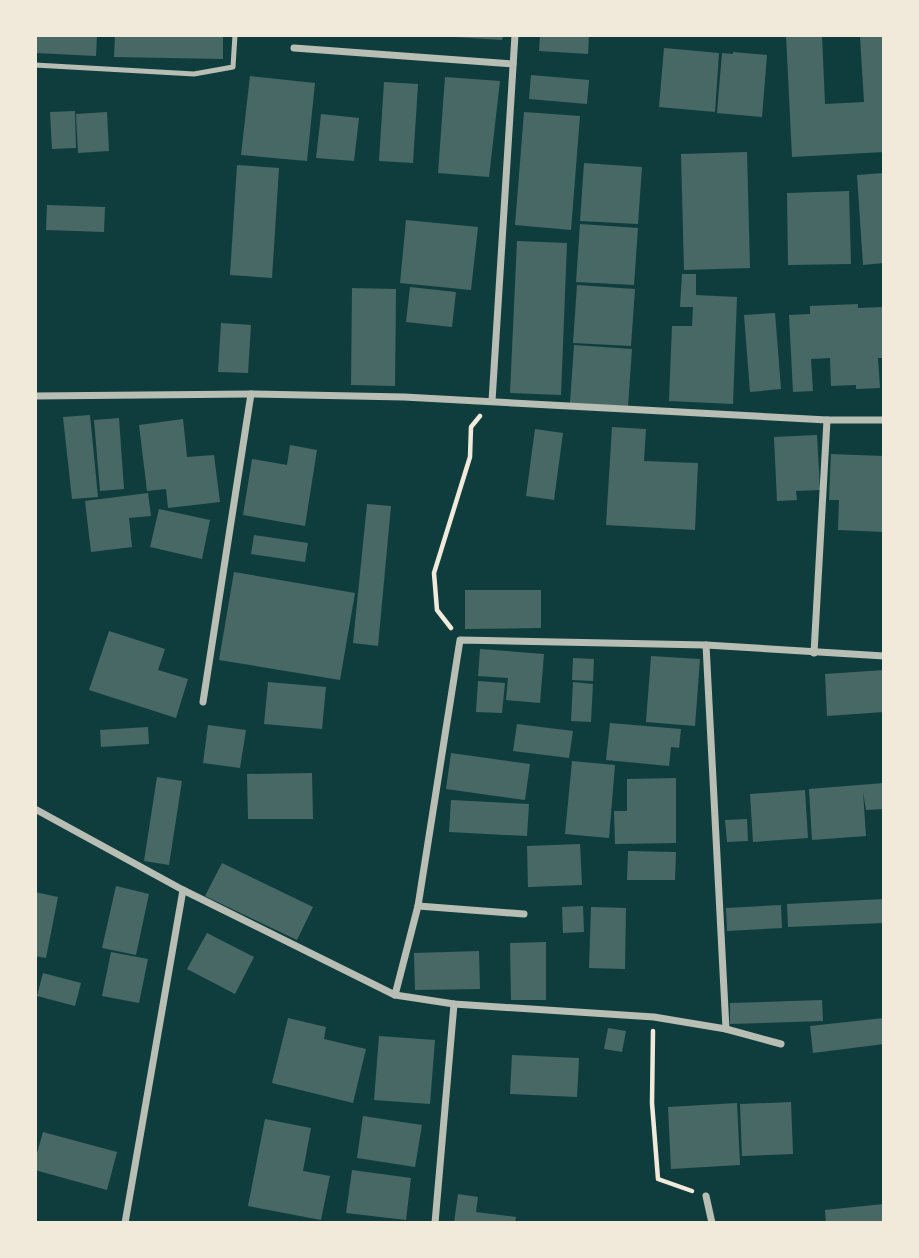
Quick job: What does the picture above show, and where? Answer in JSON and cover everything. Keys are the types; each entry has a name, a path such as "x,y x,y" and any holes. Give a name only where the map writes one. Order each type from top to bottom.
{"street":[{"path":"492,401 515,35"},
{"path":"294,48 513,64"},
{"path":"203,702 251,394"},
{"path":"35,396 251,394 492,401 827,420 884,420"},
{"path":"814,653 827,420"},
{"path":"395,995 418,906 460,640 706,645 884,656"},
{"path":"706,645 726,1029"},
{"path":"35,809 183,890 395,995 454,1004 654,1017 726,1029 781,1044"},
{"path":"125,1223 183,890"},
{"path":"418,906 524,914"},
{"path":"435,1223 454,1004"},
{"path":"706,1196 712,1223"}],"lane":[{"path":"35,65 194,74 233,66 235,35"}],"path":[{"path":"460,640 437,610 434,573 470,457 471,427 492,401"},
{"path":"654,1017 652,1102 658,1179 706,1196"}],"building":[{"path":"35,35 97,35 96,56 35,53"},
{"path":"115,35 223,35 223,59 114,57"},
{"path":"455,35 503,35 502,40"},
{"path":"540,35 589,35 588,54 539,51"},
{"path":"786,35 822,35 825,104 864,102 860,37 884,36 884,152 792,157"},
{"path":"664,48 719,53 715,112 659,107"},
{"path":"722,53 767,55 762,117 717,113"},
{"path":"531,75 589,80 587,104 529,99"},
{"path":"250,76 315,83 307,161 241,155"},
{"path":"445,77 500,81 489,177 438,173"},
{"path":"384,82 418,84 413,163 379,161"},
{"path":"75,111 76,148 52,149 50,112"},
{"path":"107,112 109,151 78,153 76,114"},
{"path":"524,112 580,116 571,230 515,225"},
{"path":"321,114 359,118 354,161 316,158"},
{"path":"747,152 750,268 684,270 681,154"},
{"path":"584,163 642,167 638,224 580,221"},
{"path":"237,165 279,168 272,278 230,275"},
{"path":"884,173 884,263 863,265 857,175"},
{"path":"849,191 851,264 788,265 787,193"},
{"path":"47,205 105,207 104,232 46,230"},
{"path":"406,220 478,227 471,290 400,283"},
{"path":"580,224 638,228 634,285 576,282"},
{"path":"517,241 567,243 561,395 510,393"},
{"path":"682,274 696,274 696,295 737,297 733,404 669,401 672,326 692,326 693,307 680,307"},
{"path":"577,285 635,289 631,346 573,343"},
{"path":"410,287 456,292 452,327 406,322"},
{"path":"352,288 396,289 395,386 351,385"},
{"path":"858,304 858,308 884,307 884,358 878,358 880,388 831,386 830,358 811,359 813,391 793,392 789,315 810,314 810,306"},
{"path":"775,313 781,389 750,392 744,315"},
{"path":"221,323 251,325 248,373 218,372"},
{"path":"574,345 632,349 628,406 570,403"},
{"path":"90,415 98,497 72,499 63,417"},
{"path":"119,418 124,489 100,491 94,420"},
{"path":"183,419 187,457 214,455 220,502 168,508 166,489 147,491 139,425"},
{"path":"612,427 646,429 644,461 698,463 695,530 606,525"},
{"path":"535,429 563,433 554,500 526,496"},
{"path":"817,435 820,490 796,491 797,500 777,501 774,437"},
{"path":"290,445 317,450 305,526 243,515 252,459 287,465"},
{"path":"831,454 884,456 884,532 838,530 839,500 829,500"},
{"path":"148,493 151,516 129,518 132,547 91,552 85,501"},
{"path":"367,504 391,506 378,646 353,643"},
{"path":"159,509 210,520 202,559 150,547"},
{"path":"254,535 308,543 305,562 251,554"},
{"path":"234,572 355,593 340,680 219,660"},
{"path":"465,590 541,590 541,628 465,629"},
{"path":"109,631 165,649 158,670 188,679 176,718 89,690"},
{"path":"480,649 544,654 540,703 506,700 508,678 478,676"},
{"path":"651,656 700,659 695,726 646,722"},
{"path":"573,658 594,659 593,681 572,680"},
{"path":"884,670 884,712 827,716 825,674"},
{"path":"478,681 505,683 502,713 476,712"},
{"path":"268,682 326,687 322,729 264,724"},
{"path":"573,682 593,684 591,722 571,721"},
{"path":"610,723 681,729 679,748 671,747 669,766 606,760"},
{"path":"517,724 573,731 569,758 513,751"},
{"path":"208,725 246,730 240,768 203,763"},
{"path":"148,727 149,744 101,747 100,730"},
{"path":"451,753 530,764 525,800 446,789"},
{"path":"572,761 615,765 609,838 565,834"},
{"path":"312,773 313,819 248,819 247,774"},
{"path":"157,777 182,781 169,865 144,861"},
{"path":"676,778 676,843 615,844 614,811 627,811 627,779"},
{"path":"884,783 884,809 866,810 863,792 866,836 812,840 809,789"},
{"path":"805,790 808,838 753,842 750,794"},
{"path":"451,800 529,804 527,836 449,832"},
{"path":"747,819 748,841 727,842 725,820"},
{"path":"580,844 582,885 528,887 527,846"},
{"path":"628,851 676,852 675,880 627,880"},
{"path":"222,863 313,907 297,940 205,896"},
{"path":"116,886 149,894 136,955 102,948"},
{"path":"35,892 58,897 46,958 35,956"},
{"path":"884,899 884,923 788,927 787,904"},
{"path":"781,905 782,928 727,931 726,908"},
{"path":"583,906 584,932 563,933 562,907"},
{"path":"591,907 626,908 625,969 589,968"},
{"path":"207,933 254,957 235,994 187,969"},
{"path":"546,942 546,1000 511,1000 510,943"},
{"path":"479,951 480,989 415,990 414,953"},
{"path":"111,952 148,959 139,1003 102,996"},
{"path":"43,973 81,983 75,1006 37,996"},
{"path":"822,1000 823,1021 730,1024 730,1003"},
{"path":"288,1018 326,1027 324,1039 366,1049 353,1103 272,1083"},
{"path":"884,1018 884,1044 813,1053 810,1026"},
{"path":"608,1028 626,1031 622,1052 604,1049"},
{"path":"379,1036 435,1040 430,1104 374,1100"},
{"path":"512,1055 579,1058 577,1097 510,1094"},
{"path":"791,1102 793,1154 742,1156 740,1104"},
{"path":"737,1103 740,1165 671,1169 668,1107"},
{"path":"363,1116 422,1125 415,1167 357,1158"},
{"path":"265,1119 311,1128 303,1171 330,1176 321,1220 248,1206"},
{"path":"43,1132 117,1152 107,1190 35,1170"},
{"path":"352,1170 411,1178 406,1220 346,1213"},
{"path":"458,1194 478,1197 476,1212 516,1217 515,1223 454,1223"},
{"path":"884,1204 884,1223 826,1223 825,1210"}]}
